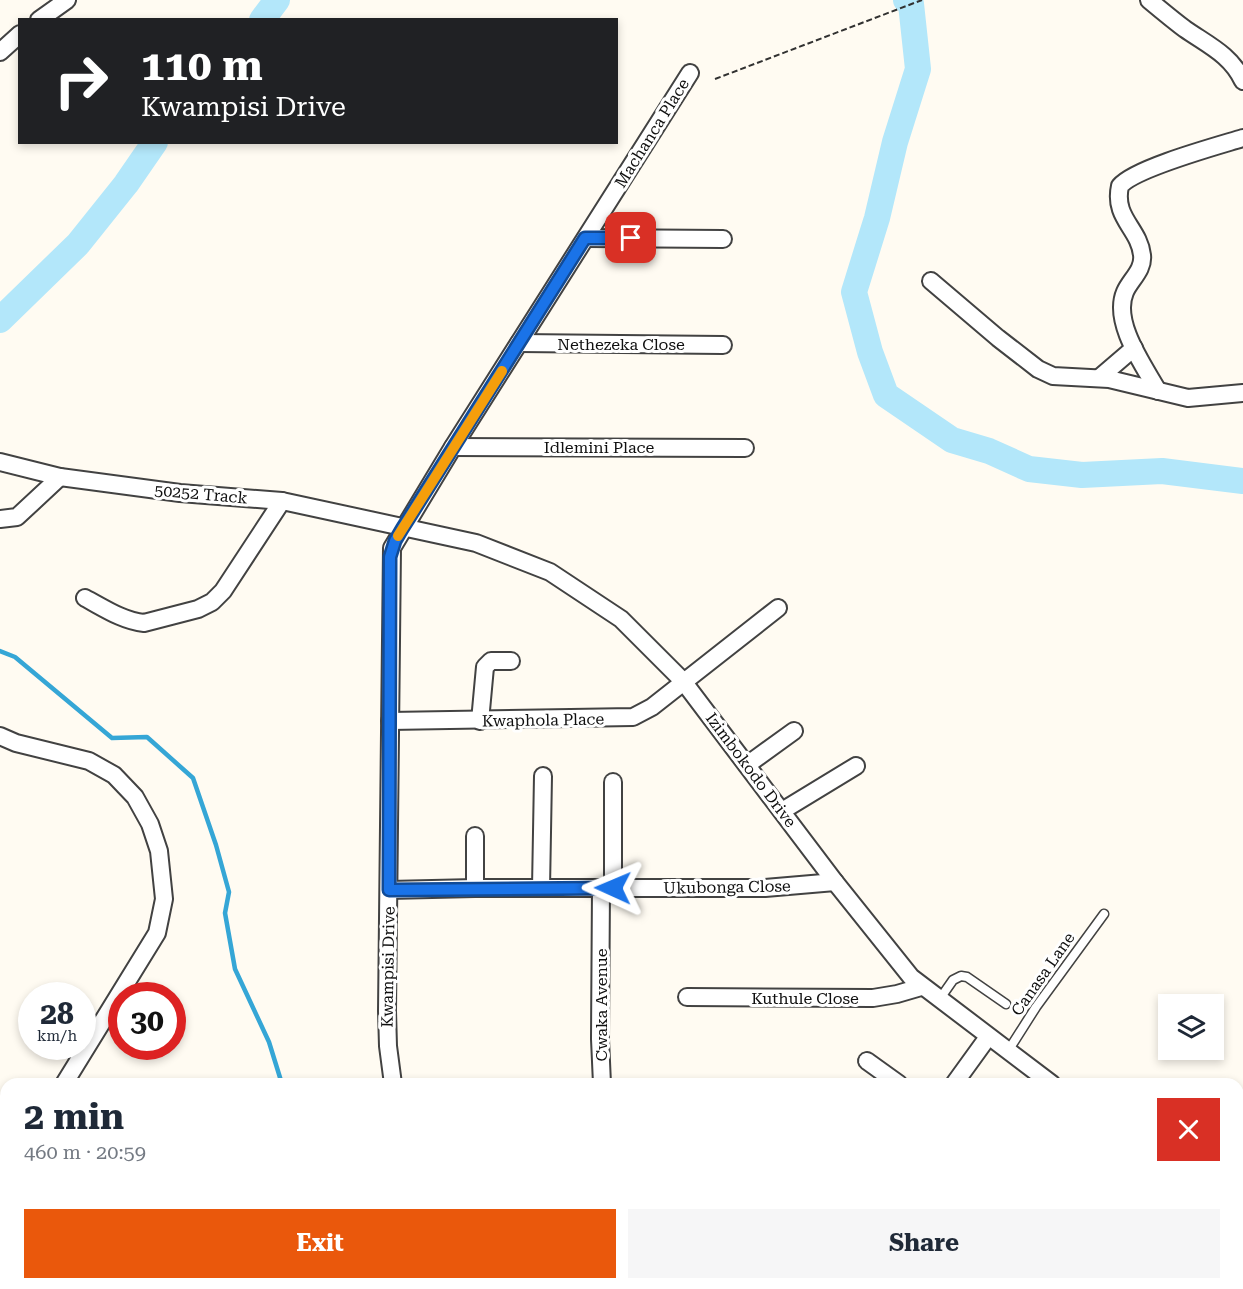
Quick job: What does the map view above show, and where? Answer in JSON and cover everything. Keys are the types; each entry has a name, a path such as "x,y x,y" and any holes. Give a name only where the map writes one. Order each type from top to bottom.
{"street":[{"path":"42,18 66,0"},
{"path":"1149,0 1226,56 1234,64 1243,81"},
{"path":"0,52 18,36"},
{"name":"Machanca Place","path":"402,529 690,73"},
{"path":"1158,391 1134,348 1124,323 1122,302 1125,292 1140,269 1143,255 1136,237 1122,214 1118,201 1120,186 1133,176 1243,138"},
{"path":"585,238 723,239"},
{"path":"931,281 1038,369 1062,378 1099,378 1188,398 1243,393"},
{"name":"Nethezeka Close","path":"519,343 723,345"},
{"path":"1099,378 1134,348"},
{"name":"Idlemini Place","path":"453,447 745,448"},
{"name":"50252 Track","path":"0,462 60,477 180,493 282,501 402,529"},
{"path":"0,519 18,517 60,477"},
{"path":"85,597 113,613 134,622 144,623 206,606 223,591 282,501"},
{"name":"Izimbokodo Drive","path":"402,529 476,543 550,572 621,619 683,681 893,956 921,987 1044,1078"},
{"name":"Kwampisi Drive","path":"392,1078 387,1011 390,557 402,529"},
{"name":"Kwaphola Place","path":"390,721 633,717 652,707 778,609"},
{"path":"480,721 485,667 491,661 510,661"},
{"path":"747,765 794,731"},
{"path":"0,736 16,743 89,761 114,775 127,786 150,824 159,851 164,899 157,933 68,1078"},
{"path":"782,811 856,766"},
{"path":"541,888 543,776"},
{"name":"Cwaka Avenue","path":"603,1078 600,1039 613,782"},
{"path":"475,836 475,888"},
{"name":"Ukubonga Close","path":"389,890 765,888 836,882"},
{"name":"Kuthule Close","path":"687,997 873,998 921,987"},
{"path":"958,1078 988,1037"},
{"path":"867,1061 891,1078"}],"lane":[{"name":"Canasa Lane","path":"1007,1052 1036,1007 1104,914"},
{"path":"939,1000 953,980 961,976 967,977 1006,1004"}],"path":[{"path":"715,79 922,0"}],"waterway":[{"path":"264,18 277,0"},
{"path":"906,0 911,4 918,69 895,142 877,218 854,292 870,352 886,395 952,440 989,451 1029,469 1082,475 1162,471 1243,481"},
{"path":"0,320 78,244 126,184 154,144"},
{"path":"0,651 15,657 112,738 147,737 193,778 229,892 225,913 235,969 269,1042 280,1078"}],"slow traffic":[{"path":"398,536 502,371"}],"route":[{"path":"613,888 389,890 390,557 402,529 585,238 631,238"}]}
